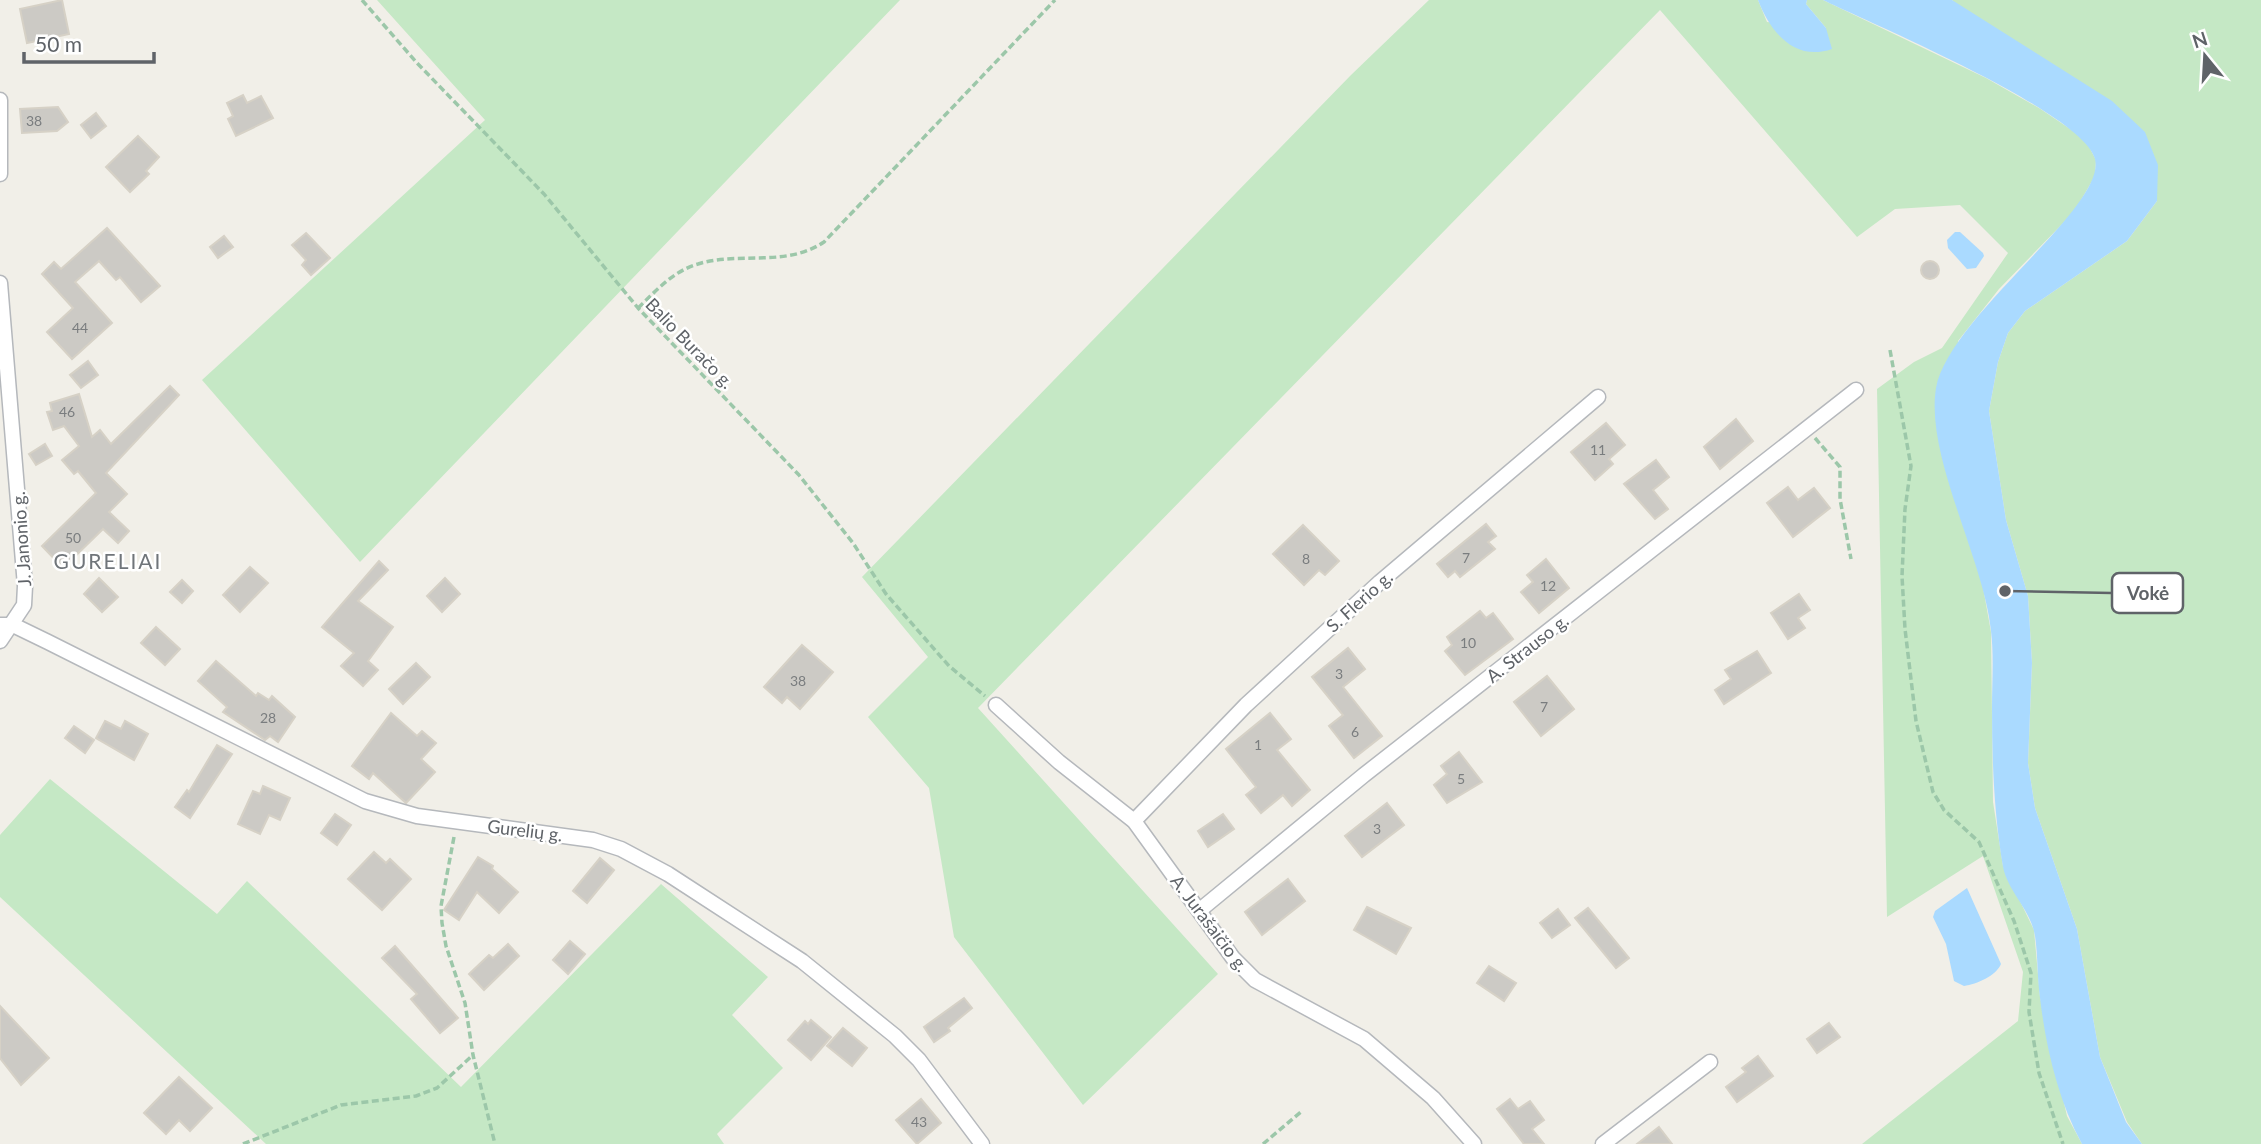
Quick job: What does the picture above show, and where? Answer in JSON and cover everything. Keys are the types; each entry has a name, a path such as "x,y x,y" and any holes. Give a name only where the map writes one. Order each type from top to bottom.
{"street":[{"path":"0,100 0,174"},
{"name":"J. Janonio g.","path":"0,283 25,586 24,605 6,625 0,641"},
{"name":"A. Strauso g.","path":"1200,910 1364,775 1856,390"},
{"name":"S. Flerio g.","path":"1134,821 1246,705 1370,590 1598,397"},
{"name":"Gurelių g.","path":"6,625 365,801 416,816 593,840 621,849 668,874 802,961 895,1036 919,1060 982,1144"},
{"name":"A. Jurašaičio g.","path":"996,705 1059,762 1134,821 1233,958 1255,980 1364,1039 1433,1098 1474,1144"},
{"path":"1603,1144 1710,1062"}],"path":[{"name":"Balio Buračo g.","path":"362,0 416,63 544,194 638,308 799,475 853,543 887,594 949,666 996,705"},
{"path":"638,308 677,274 699,263 783,258 805,253 824,242 1055,0"},
{"path":"1890,350 1911,466 1905,509 1902,576 1905,629 1916,721 1933,792 1944,810 1979,842 2014,921 2031,973 2029,1012 2039,1073 2063,1144"},
{"path":"1808,430 1840,467 1840,499 1851,559"},
{"path":"458,821 441,906 442,923 446,946 465,1003 473,1055 495,1144"},
{"path":"243,1144 341,1105 416,1096 437,1088 473,1055"},
{"path":"1263,1144 1302,1111"}],"green space":[{"path":"377,0 900,0 360,562 202,380 485,120"},
{"path":"1429,0 1758,0 1767,22 1826,28 1806,4 1807,0 1823,0 1986,78 2039,108 2085,139 2096,160 2095,176 2074,212 1999,289 1958,341 1984,593 1991,632 1993,802 2003,866 2034,930 2040,997 2067,1116 2082,1144 1862,1144 2018,1021 2023,972 1983,856 1887,917 1877,389 1914,362 1942,348 2008,253 1960,205 1895,209 1857,237 1660,10 978,708 1218,974 1083,1105 954,937 929,788 868,717 928,657 862,577 1351,75"},
{"path":"1952,0 2261,0 2261,1144 2142,1144 2127,1122 2100,1057 2077,929 2035,808 2028,763 2032,663 2028,596 2006,520 1989,411 1998,362 2008,333 2025,311 2127,241 2157,201"},
{"path":"50,779 217,914 247,881 461,1087 661,884 768,977 732,1015 783,1068 717,1134 724,1144 266,1144 0,897 0,835"}],"water":[{"path":"1758,0 1807,0 1806,4 1826,28 1832,49 1819,52 1795,48 1769,23"},
{"path":"1823,0 1952,0 2112,101 2145,132 2158,165 2157,201 2127,241 2025,311 2008,333 1998,362 1989,411 2006,520 2028,596 2032,663 2028,763 2035,808 2077,929 2100,1057 2126,1122 2142,1144 2082,1144 2066,1110 2054,1073 2039,990 2033,927 2006,876 2000,847 1993,768 1992,640 1986,603 1947,476 1935,415 1936,388 1947,359 1995,297 2077,205 2092,180 2095,159 2082,140 2017,94 1927,48"},
{"path":"1955,232 1960,232 1983,253 1984,256 1976,268 1967,269 1948,248 1947,240"},
{"path":"1967,888 2001,964 1986,979 1964,986 1954,981 1946,944 1933,917 1935,911"}],"building":[{"path":"62,0 69,34 27,43 20,9"},
{"path":"243,95 247,103 261,96 273,118 236,136 228,119 233,116 227,103"},
{"path":"58,107 68,122 57,131 22,133 20,109"},
{"path":"96,113 106,126 91,138 81,125"},
{"path":"138,136 159,157 146,171 149,174 130,192 106,167"},
{"path":"107,228 160,286 141,302 120,277 116,280 99,261 75,282 112,323 72,359 47,332 73,308 42,274 54,262 61,269"},
{"path":"306,233 330,258 311,275 302,265 306,260 292,245"},
{"path":"224,236 233,247 218,258 210,247"},
{"path":"1930,261 1936,264 1939,270 1936,276 1930,279 1924,276 1921,270 1924,264"},
{"path":"88,361 98,375 81,388 70,375"},
{"path":"170,386 179,395 106,473 127,494 109,512 129,531 118,543 103,529 63,568 42,546 96,493 78,471 74,474 62,460 79,446 64,426 53,430 47,412 52,411 50,403 79,394 92,437 100,430 111,444"},
{"path":"1736,419 1753,441 1720,469 1704,447"},
{"path":"1606,423 1625,445 1609,459 1613,464 1595,480 1571,452"},
{"path":"45,444 52,456 36,465 29,454"},
{"path":"1656,460 1669,477 1653,490 1668,509 1655,519 1624,484"},
{"path":"1788,487 1798,500 1814,488 1830,508 1793,537 1767,503"},
{"path":"1486,524 1496,536 1488,542 1495,549 1460,577 1455,571 1448,577 1437,564"},
{"path":"1303,525 1339,561 1325,575 1319,570 1304,585 1273,554"},
{"path":"1546,559 1569,588 1539,613 1521,592 1533,582 1527,575"},
{"path":"379,561 388,570 358,601 393,627 368,661 378,670 363,686 341,666 354,653 322,627"},
{"path":"250,567 268,583 240,612 223,595"},
{"path":"99,578 118,597 102,612 84,594"},
{"path":"445,578 460,594 442,612 427,596"},
{"path":"182,580 193,591 182,603 170,592"},
{"path":"1799,594 1810,610 1798,618 1805,628 1788,639 1771,613"},
{"path":"1480,611 1486,618 1493,613 1513,639 1465,675 1445,651 1452,645 1447,637"},
{"path":"156,627 180,649 165,665 141,643"},
{"path":"802,645 833,672 800,709 787,697 782,703 764,687"},
{"path":"1348,648 1365,669 1343,687 1382,736 1354,758 1329,726 1343,715 1312,677"},
{"path":"1757,651 1771,673 1724,704 1715,690 1731,679 1725,670"},
{"path":"216,661 256,696 258,693 269,700 272,696 295,717 278,742 270,736 265,740 223,712 227,707 198,681"},
{"path":"416,663 430,677 403,704 389,689"},
{"path":"1547,676 1574,709 1541,736 1514,702"},
{"path":"391,713 417,736 422,731 436,743 421,759 435,772 406,803 373,773 369,779 352,766"},
{"path":"1270,713 1291,739 1277,750 1310,790 1292,806 1283,795 1261,813 1246,795 1256,787 1226,749"},
{"path":"105,721 121,729 125,721 148,734 134,760 96,738"},
{"path":"74,726 94,740 85,753 65,738"},
{"path":"217,745 232,754 190,818 175,807 187,790 189,792"},
{"path":"1459,752 1482,782 1447,803 1434,785 1447,774 1441,766"},
{"path":"263,786 290,798 280,820 269,815 260,834 238,824 253,791 260,794"},
{"path":"1387,803 1404,825 1362,857 1345,836"},
{"path":"335,814 351,825 337,845 321,833"},
{"path":"1223,814 1234,829 1208,847 1198,831"},
{"path":"374,852 386,863 390,859 411,879 382,910 348,879"},
{"path":"478,857 493,866 492,869 518,892 499,913 477,892 459,920 444,910"},
{"path":"600,858 614,870 587,903 573,891"},
{"path":"1288,879 1305,901 1262,935 1245,912"},
{"path":"1367,907 1411,928 1396,954 1354,930"},
{"path":"1588,908 1629,958 1616,968 1575,918"},
{"path":"1558,909 1570,925 1552,938 1540,923"},
{"path":"570,941 585,954 568,974 553,960"},
{"path":"508,944 519,956 484,990 469,974 489,955 493,958"},
{"path":"395,946 458,1018 440,1033 411,999 417,994 382,958"},
{"path":"1489,966 1516,983 1504,1001 1477,983"},
{"path":"964,998 972,1008 948,1028 950,1031 934,1042 924,1027"},
{"path":"0,1006 49,1058 21,1085 0,1058"},
{"path":"811,1020 831,1037 811,1060 788,1040 805,1021 808,1024"},
{"path":"1829,1023 1840,1037 1817,1053 1807,1039"},
{"path":"843,1028 867,1048 852,1066 827,1046"},
{"path":"1758,1056 1773,1076 1737,1102 1726,1087 1746,1072 1742,1068"},
{"path":"179,1077 212,1108 190,1131 179,1120 166,1134 144,1113"},
{"path":"921,1099 941,1123 917,1144 896,1120"},
{"path":"1510,1099 1518,1109 1530,1101 1544,1120 1532,1129 1544,1144 1524,1144 1497,1109"},
{"path":"1659,1127 1672,1144 1637,1144"}],"place":[{"name":"Vokė","path":"2005,591"}],"district":[{"name":"GURELIAI","path":"108,560"}]}
